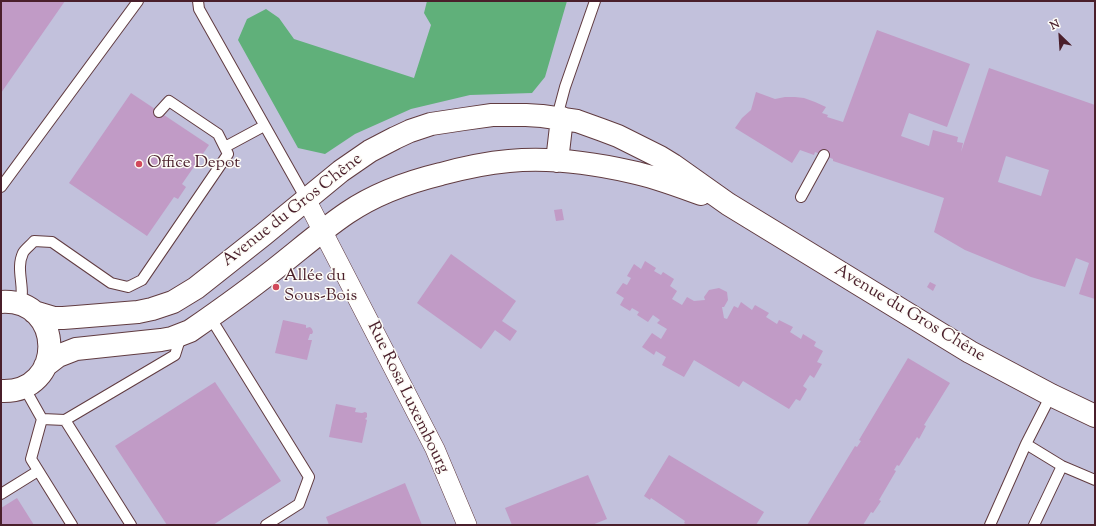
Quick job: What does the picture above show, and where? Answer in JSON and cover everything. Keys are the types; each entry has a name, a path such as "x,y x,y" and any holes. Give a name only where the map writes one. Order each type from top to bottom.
{"street":[{"name":"Avenue du Gros Chêne","path":"18,306 54,318 63,318 138,312 173,302 196,288 264,235 341,171 364,155 395,138 431,124 492,115 526,114 577,121 618,136 654,154 673,165 728,204 970,352 1051,395 1095,416"},
{"path":"557,161 559,118"},
{"name":"Avenue du Gros Chêne","path":"45,366 58,356 76,349 162,340 190,331 284,262 347,213 369,200 400,186 425,178 482,165 508,161 557,161 595,165 633,172 670,183 728,204"},
{"name":"Rue Rosa Luxembourg","path":"306,199 434,449 467,525"},
{"path":"1,391 13,391 33,382 45,366 50,353 49,336 45,325 18,306"}],"lane":[{"path":"1,187 138,1"},
{"path":"198,1 199,9 306,199"},
{"path":"559,118 565,87 595,1"},
{"path":"18,306 22,298 19,269 23,253 34,241 52,242 111,283 128,286 142,280 228,154 218,134 169,100 159,112"},
{"path":"225,147 264,126"},
{"path":"802,197 824,155"},
{"path":"210,317 309,477 299,504 266,525"},
{"path":"42,419 65,420 175,355 181,335"},
{"path":"24,387 42,419 31,459 72,525"},
{"path":"990,525 1026,444 1051,395"},
{"path":"65,420 131,525"},
{"path":"1026,444 1062,466 1095,480"},
{"path":"1034,525 1062,466"},
{"path":"1,494 38,471"}],"shaded area":[{"path":"1,1 1095,1 1095,525 1,525"}],"green space":[{"path":"427,1 567,1 545,77 532,93 470,95 411,109 355,134 325,154 298,148 238,40 247,19 266,9 279,18 294,39 414,78 431,25 424,13"}],"building":[{"path":"1,1 65,1 1,93"},
{"path":"877,30 970,64 947,127 909,113 901,136 929,146 933,130 958,137 957,142 963,143 961,152 989,68 1095,105 1095,299 1079,294 1089,263 1076,258 1065,287 1031,277 965,250 934,232 944,198 833,161 833,159 815,152 814,155 800,150 792,163 735,128 742,118 751,110 756,92 775,99 785,97 804,98 826,107 822,113 828,115 827,117 843,122","holes":["1006,156 1049,170 1041,196 998,182"]},
{"name":"Office Depot","path":"131,93 209,145 182,184 186,187 178,199 174,197 147,236 69,183"},
{"path":"562,209 564,220 556,221 554,210"},
{"path":"451,254 516,301 502,321 517,331 510,341 495,330 481,349 417,303"},
{"path":"645,261 656,268 654,271 661,275 663,272 674,279 670,286 677,291 672,299 682,305 687,297 694,301 705,300 704,297 709,290 719,288 727,292 728,300 724,307 722,307 724,318 727,319 734,306 738,308 741,302 752,310 755,305 769,313 766,317 777,324 779,320 793,327 790,332 801,339 803,334 816,342 814,346 823,351 817,362 822,364 814,378 810,375 803,386 807,389 800,401 796,399 789,409 743,381 739,387 694,360 684,377 662,365 666,357 656,351 654,355 642,347 652,333 661,339 667,329 657,323 660,320 653,315 648,322 637,315 639,312 632,308 630,311 620,305 624,298 616,293 623,283 627,285 631,278 627,276 634,264 641,269"},
{"path":"930,282 936,285 933,291 927,287"},
{"path":"283,320 306,325 306,328 310,327 312,329 313,332 310,334 308,340 312,340 307,360 275,353"},
{"path":"908,358 950,383 924,425 926,426 919,439 917,437 899,466 897,465 894,470 896,471 879,500 881,501 873,513 871,512 863,525 807,525 855,446 857,447 861,441 859,440"},
{"path":"215,382 281,481 213,525 167,525 115,446"},
{"path":"336,404 356,408 355,412 367,413 362,443 329,437"},
{"path":"669,455 764,512 756,525 687,525 684,523 685,521 651,498 650,500 644,496"},
{"path":"588,475 607,519 592,525 512,525 505,508"},
{"path":"405,483 422,525 329,525 326,517"},
{"path":"17,498 34,525 1,525 1,508"}],"place":[{"name":"Office Depot","path":"139,164"},
{"name":"Allée du Sous-Bois","path":"276,287"}]}
